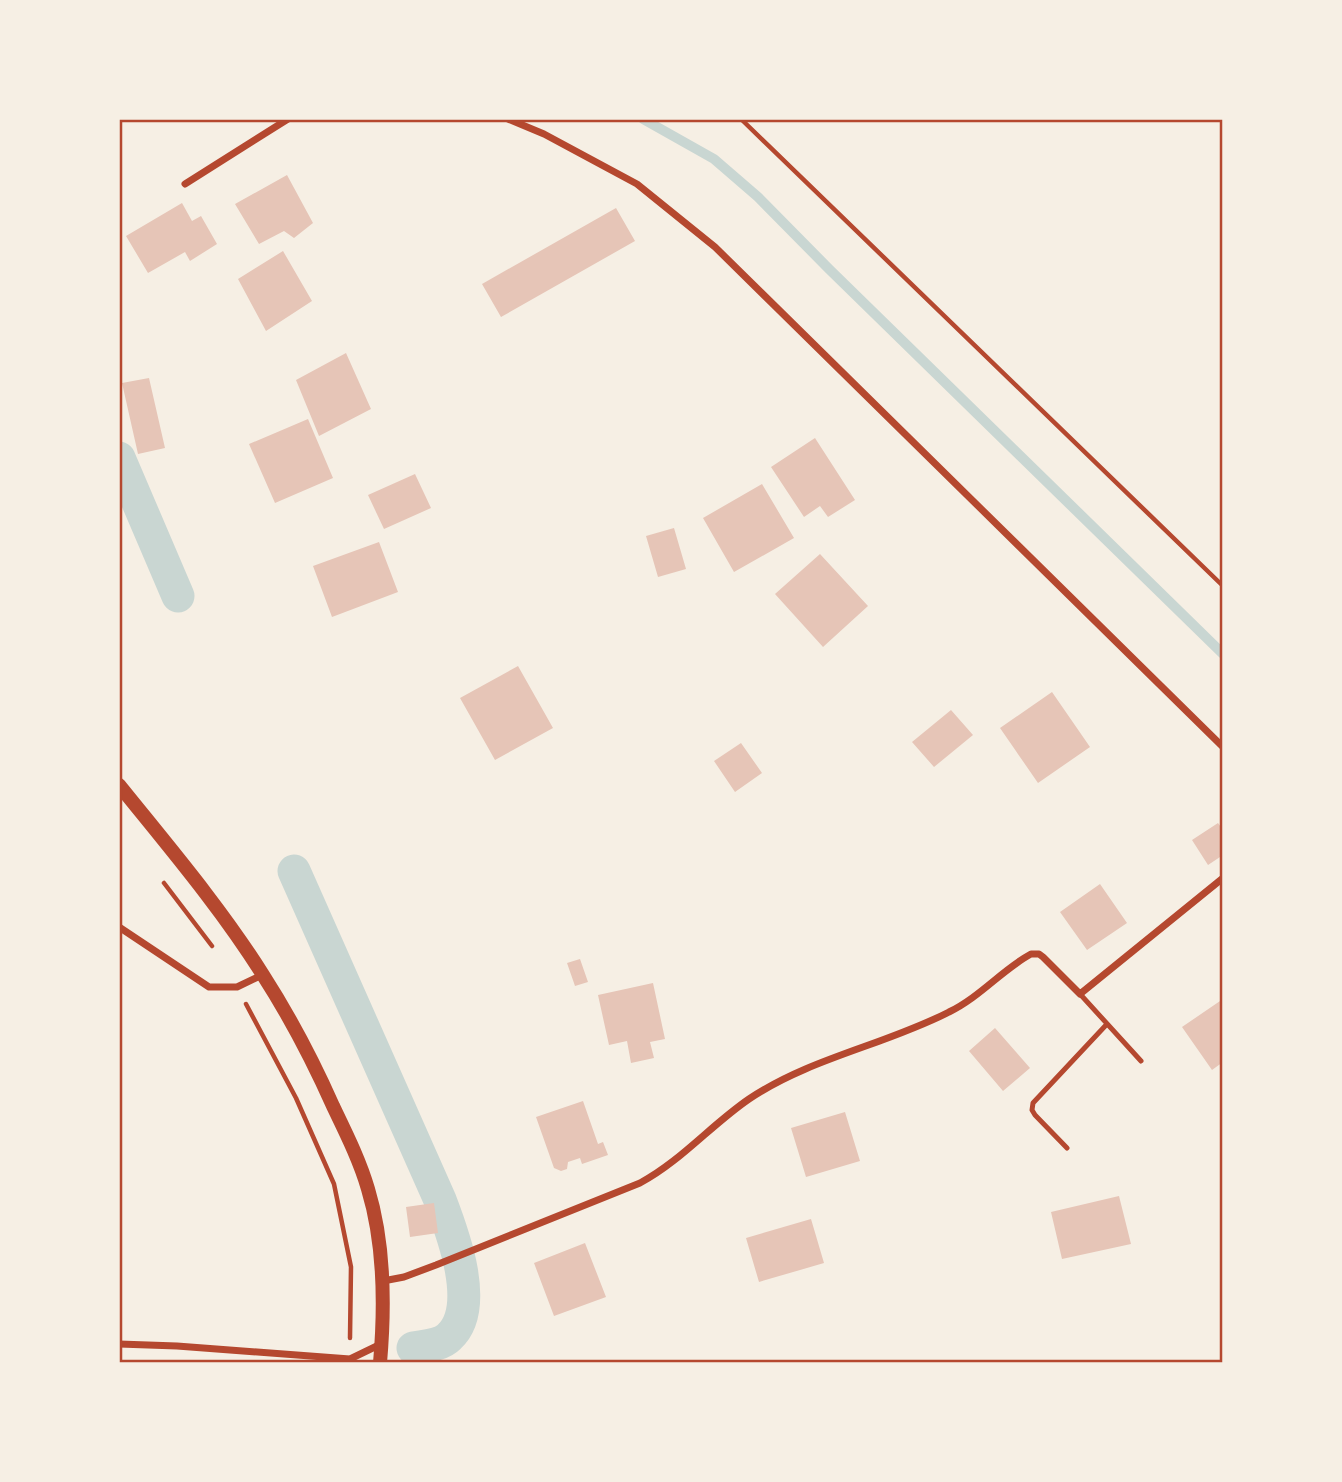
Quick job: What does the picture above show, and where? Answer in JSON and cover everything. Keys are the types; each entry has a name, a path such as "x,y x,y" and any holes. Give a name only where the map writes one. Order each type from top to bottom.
{"main road":[{"path":"119,785 202,889 263,975 315,1067 368,1189 378,1236 382,1281 380,1363"}],"street":[{"path":"185,184 288,119"},
{"path":"509,119 544,134 637,184 715,247 1223,747"},
{"path":"382,1281 404,1277 436,1265 640,1183 663,1169 731,1113 764,1090 813,1067 946,1014 978,995 1031,954 1044,957 1080,994 1223,877"},
{"path":"119,927 209,987 237,987 263,975"},
{"path":"119,1344 349,1359 382,1344"}],"lane":[{"path":"1080,994 1141,1061"},
{"path":"1067,1148 1035,1115 1032,1110 1033,1103 1107,1024"}],"path":[{"path":"741,119 1223,586"},
{"path":"164,882 214,948"},
{"path":"237,987 296,1098 334,1184 351,1267 349,1359"}],"building":[{"path":"287,175 313,223 294,238 284,231 259,244 235,204"},
{"path":"182,203 192,221 201,216 217,244 190,261 185,252 148,273 126,236"},
{"path":"616,208 635,241 501,317 482,284"},
{"path":"283,251 312,301 266,331 238,279"},
{"path":"346,353 371,409 319,436 296,380"},
{"path":"149,378 165,448 138,454 122,383"},
{"path":"308,419 333,478 275,503 249,444"},
{"path":"815,438 855,500 828,517 820,506 804,517 771,467"},
{"path":"415,474 431,508 384,529 368,495"},
{"path":"762,484 794,538 734,572 703,518"},
{"path":"674,528 686,569 658,577 646,536"},
{"path":"379,542 398,592 332,617 313,566"},
{"path":"820,554 868,606 823,647 775,594"},
{"path":"518,666 553,728 495,760 460,698"},
{"path":"1052,692 1090,747 1038,783 1000,728"},
{"path":"951,710 973,735 934,767 912,742"},
{"path":"741,743 762,773 735,792 714,761"},
{"path":"1218,823 1223,830 1223,855 1208,865 1192,840"},
{"path":"1100,884 1127,923 1087,950 1060,912"},
{"path":"580,959 588,982 575,986 567,963"},
{"path":"653,983 665,1039 650,1042 654,1058 631,1063 627,1041 609,1045 598,995"},
{"path":"1223,999 1223,1062 1212,1070 1182,1027"},
{"path":"995,1028 1030,1068 1003,1091 969,1051"},
{"path":"583,1101 598,1144 603,1142 608,1155 582,1164 580,1158 568,1162 567,1169 561,1171 554,1168 536,1117"},
{"path":"845,1112 860,1161 806,1177 791,1128"},
{"path":"1119,1196 1131,1244 1062,1259 1051,1212"},
{"path":"434,1203 438,1233 410,1237 406,1207"},
{"path":"811,1219 824,1263 759,1282 746,1238"},
{"path":"585,1243 606,1297 554,1316 534,1263"}],"waterway":[{"path":"643,119 714,159 758,197 1223,654"},
{"path":"119,458 178,596"},
{"path":"294,871 440,1200 457,1251 464,1290 463,1308 458,1324 449,1337 441,1342 413,1348"}]}
